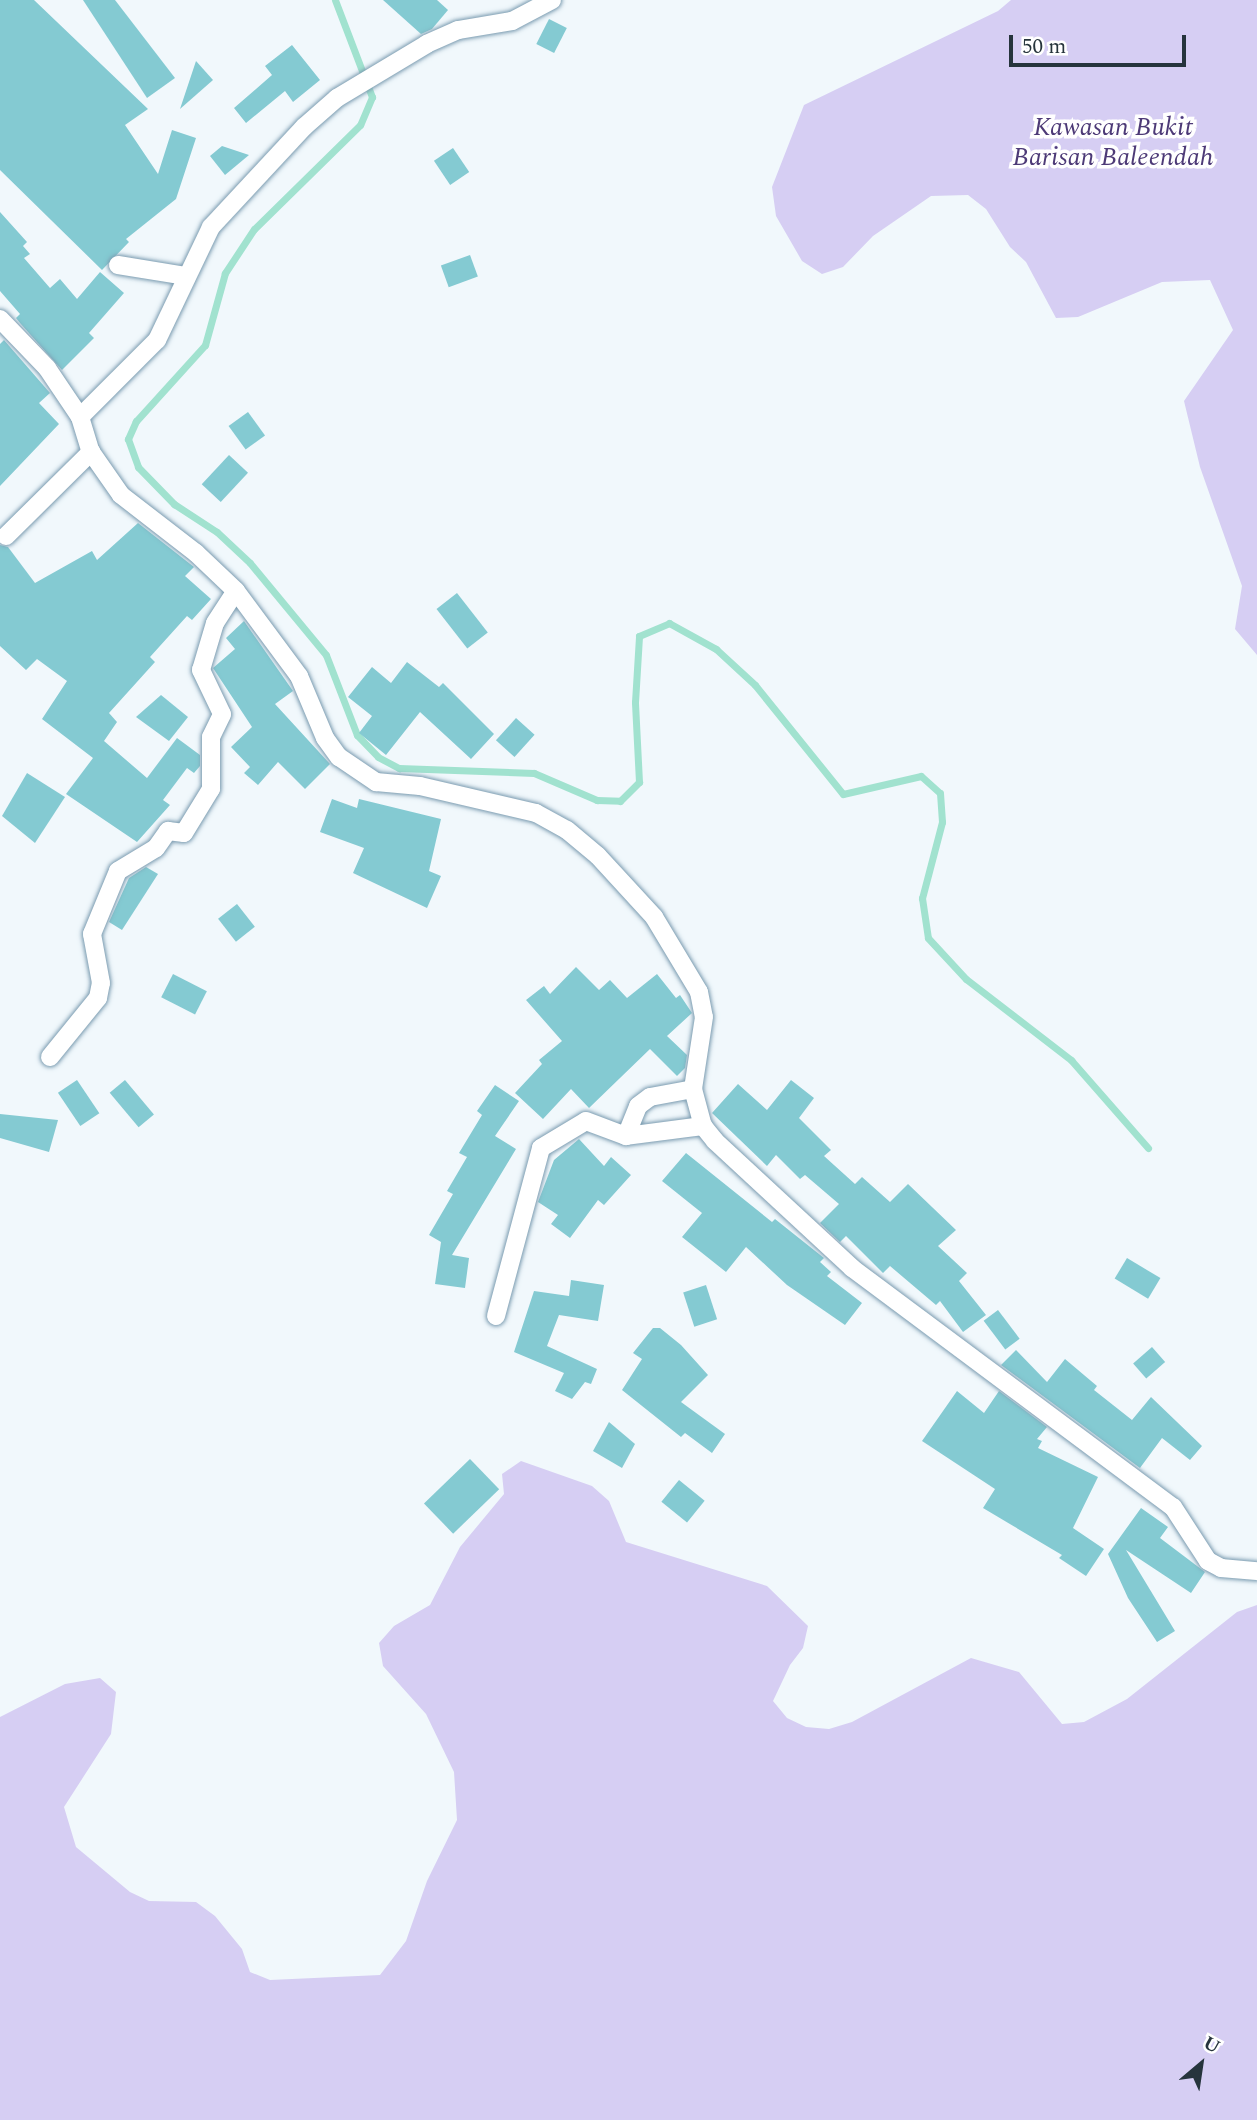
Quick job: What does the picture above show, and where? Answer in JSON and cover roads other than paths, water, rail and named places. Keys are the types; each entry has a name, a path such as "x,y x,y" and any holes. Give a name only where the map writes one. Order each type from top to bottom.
{"street":[{"path":"80,417 157,340 185,276 211,227 244,186 346,92 458,30 512,21 552,0"},
{"path":"118,265 185,276"},
{"path":"0,319 47,368 80,417 91,452 121,495 196,553 236,591 299,676 325,738 358,772 376,782 432,788 536,813 567,830 598,856 654,917 699,992 704,1017 693,1088 703,1126 852,1268 1173,1507 1208,1561 1221,1569 1257,1572"},
{"path":"6,536 91,452"},
{"path":"50,1057 98,998 101,983 92,934 118,871 156,848 168,831 184,833 211,789 211,737 222,714 201,670 215,623 236,591"},
{"path":"626,1136 644,1101 693,1088"},
{"path":"496,1316 541,1148 586,1121 614,1135 626,1136 703,1126"}],"waterway":[{"path":"335,0 372,97 360,125 254,229 225,273 205,345 136,421 128,439 138,467 174,504 217,532 250,563 326,655 357,735 378,757 399,768 534,773 597,800 620,801 639,782 635,702 639,636 669,623 716,649 755,685 843,794 921,776 940,793 942,822 922,898 928,938 966,979 1071,1060 1148,1148"}],"park label":[{"name":"Kawasan Bukit Barisan Baleendah","path":"1113,143"}]}
